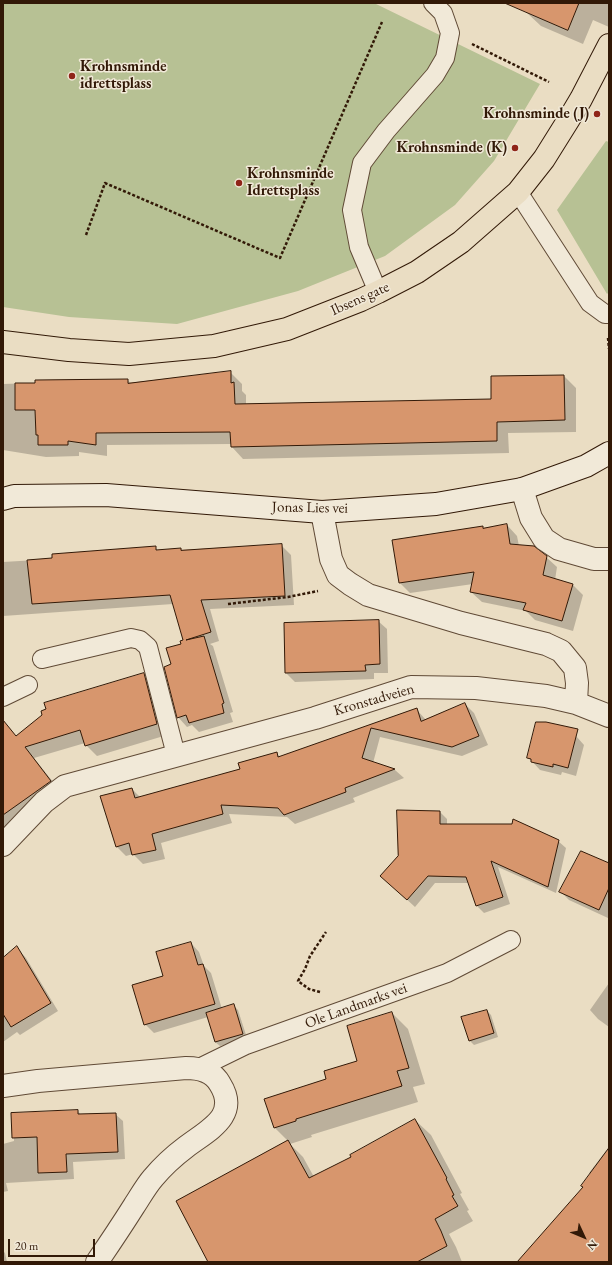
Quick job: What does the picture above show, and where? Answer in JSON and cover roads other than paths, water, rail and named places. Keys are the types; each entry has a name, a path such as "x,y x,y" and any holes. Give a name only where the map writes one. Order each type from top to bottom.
{"main road":[{"name":"Ibsens gate","path":"3,342 69,350 129,354 214,346 287,329 378,292 417,272 461,242 518,192 544,159 569,119 609,45"}],"street":[{"name":"Jonas Lies vei","path":"3,499 14,496 106,495 322,512 436,504 522,489 586,466 609,454"},
{"path":"522,489 531,518 544,539 559,549 594,559 609,559"},
{"path":"322,512 331,559 338,575 368,594 461,623 546,644 561,651 575,668 577,683 576,703"},
{"name":"Kronstadveien","path":"3,845 44,802 65,786 315,718 411,687 476,688 546,696 576,703 609,716"},
{"path":"98,1262 152,1179 167,1162 211,1129 219,1121 225,1111 227,1101 225,1091 210,1073 199,1068"},
{"name":"Ole Landmarks vei","path":"3,1086 38,1081 199,1068"}],"lane":[{"path":"378,292 359,247 352,210 362,163 386,131 435,75 445,58 450,33 443,13 433,3"},
{"path":"518,192 590,303 605,314 609,314"},
{"path":"42,659 131,638 140,640 148,647 176,755"},
{"path":"3,697 28,685"},
{"name":"Ole Landmarks vei","path":"199,1068 246,1045 447,973 511,940"}],"place":[{"name":"Krohnsminde idrettsplass","path":"72,76"},
{"name":"Krohnsminde (J)","path":"597,114"},
{"name":"Krohnsminde (K)","path":"515,148"},
{"name":"Krohnsminde Idrettsplass","path":"239,183"}]}
